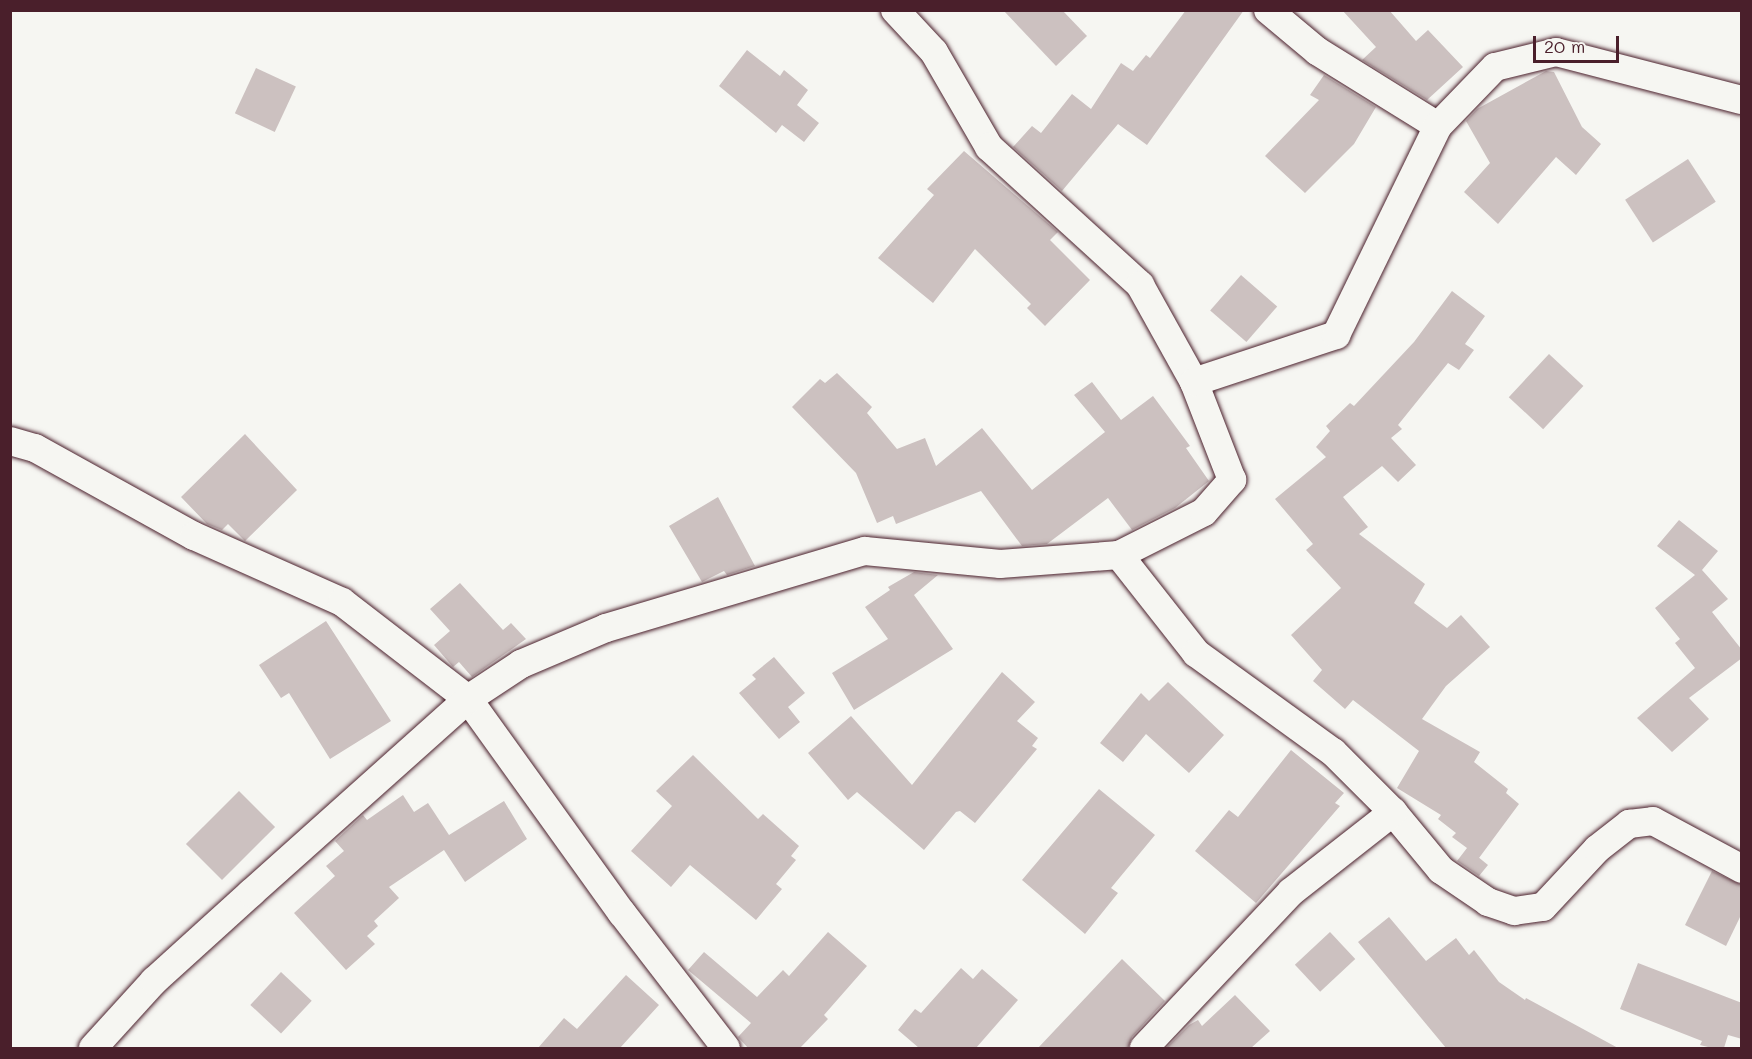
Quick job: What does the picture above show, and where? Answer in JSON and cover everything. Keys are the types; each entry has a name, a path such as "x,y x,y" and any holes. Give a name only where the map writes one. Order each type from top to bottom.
{"street":[{"path":"93,1048 154,981 468,699 521,664 606,628 865,551 1000,564 1119,555 1204,512 1232,480 1194,382 1140,285 988,147 934,52 895,10"},
{"path":"1268,10 1317,51 1438,126"},
{"path":"1194,382 1336,335 1438,126 1495,67 1556,52 1742,100"},
{"path":"10,441 35,448 194,536 342,602 468,699 622,914 726,1048"},
{"path":"1119,555 1196,653 1333,752 1393,812 1441,870 1488,902 1514,911 1542,907 1597,849 1629,824 1653,821 1742,869"},
{"path":"1144,1048 1291,892 1393,812"}],"building":[{"path":"1003,10 1062,10 1087,36 1056,66"},
{"path":"1186,10 1244,10 1147,145 1118,124 1062,191 1013,147 1032,126 1041,133 1072,94 1091,109 1121,63 1133,71 1146,55 1150,58"},
{"path":"1342,10 1389,10 1416,41 1428,30 1463,67 1427,100 1362,60 1376,47"},
{"path":"747,50 780,76 784,70 808,90 797,105 819,123 804,142 782,125 776,133 719,86"},
{"path":"256,68 296,87 275,132 235,113"},
{"path":"1546,71 1554,72 1582,127 1601,144 1576,175 1556,157 1498,224 1464,192 1490,163 1466,121 1477,109"},
{"path":"1324,75 1376,107 1354,144 1305,193 1265,156 1319,100 1310,95"},
{"path":"964,151 1058,232 1050,240 1090,280 1045,326 1027,308 1031,304 975,249 933,303 878,258 934,195 927,189"},
{"path":"1688,159 1716,202 1653,243 1625,200"},
{"path":"1241,275 1277,306 1246,342 1210,310"},
{"path":"1452,291 1485,316 1465,344 1474,350 1459,370 1448,363 1398,425 1402,429 1391,438 1416,465 1398,482 1382,466 1343,497 1368,527 1359,534 1425,584 1414,603 1447,628 1461,615 1490,647 1446,686 1422,719 1480,752 1474,762 1508,789 1506,793 1519,804 1479,858 1488,865 1479,876 1457,861 1467,848 1452,837 1456,833 1438,819 1441,815 1397,788 1419,751 1353,700 1345,709 1313,681 1322,670 1291,635 1341,588 1306,550 1313,544 1275,499 1326,457 1316,447 1330,431 1326,426 1350,403 1354,406 1414,342"},
{"path":"1549,354 1583,386 1543,429 1509,397"},
{"path":"837,373 872,407 867,413 897,449 925,438 936,466 982,428 1032,490 1105,432 1074,395 1092,382 1121,420 1153,396 1190,446 1186,448 1209,481 1175,508 1132,530 1108,498 1047,544 1022,546 981,491 896,524 893,516 877,523 856,473 792,407 820,379 825,383"},
{"path":"245,434 297,490 245,541 228,524 222,530 207,524 181,497"},
{"path":"718,497 755,566 727,575 724,571 702,582 669,526"},
{"path":"1679,520 1718,551 1702,570 1728,599 1712,612 1742,650 1742,658 1689,698 1709,719 1672,752 1637,718 1695,668 1675,643 1680,639 1655,608 1695,575 1657,546"},
{"path":"914,572 938,575 914,595 953,649 854,710 832,673 888,639 865,607 890,590 888,587"},
{"path":"460,583 503,630 511,623 526,639 472,677 459,662 453,667 434,645 450,631 430,609"},
{"path":"326,621 391,721 330,759 289,693 281,698 259,665"},
{"path":"774,657 805,693 788,707 800,722 779,739 739,693 756,679 752,675"},
{"path":"1002,672 1035,702 1017,721 1038,738 1032,746 1037,749 975,823 960,811 956,812 924,850 857,792 848,800 808,753 851,716 912,785"},
{"path":"1168,682 1224,735 1189,773 1146,734 1123,762 1100,743 1141,693 1149,701"},
{"path":"1291,750 1344,793 1335,803 1340,806 1256,903 1195,851 1229,810 1238,817"},
{"path":"693,755 758,819 763,814 799,846 791,856 796,860 776,884 782,889 756,920 690,865 671,887 631,851 672,806 656,791"},
{"path":"1099,789 1155,835 1111,888 1118,893 1085,934 1022,880"},
{"path":"239,791 275,827 222,880 186,844"},
{"path":"403,795 414,812 428,803 449,835 504,801 527,839 465,882 444,850 389,887 399,898 374,921 378,926 367,936 375,944 346,970 294,913 335,876 326,866 344,851 335,841 363,815 367,820"},
{"path":"1712,871 1742,885 1742,913 1726,946 1685,925"},
{"path":"1389,917 1426,961 1456,938 1469,955 1474,950 1499,982 1525,1000 1526,998 1618,1048 1446,1048 1358,942"},
{"path":"828,932 867,966 824,1015 828,1019 800,1048 748,1048 738,1037 751,1023 688,970 704,952 757,997 783,970 789,976"},
{"path":"1330,932 1355,959 1320,992 1295,965"},
{"path":"1122,959 1165,1001 1132,1037 1128,1048 1038,1048"},
{"path":"1638,963 1742,1003 1742,1039 1728,1035 1724,1048 1712,1048 1700,1045 1702,1041 1620,1009"},
{"path":"961,968 973,979 982,969 1018,1000 976,1048 919,1048 898,1030 915,1009 921,1013"},
{"path":"281,972 312,1001 281,1034 250,1005"},
{"path":"626,975 659,1005 620,1048 538,1048 564,1018 577,1029"},
{"path":"1235,995 1270,1031 1251,1048 1166,1048 1189,1025 1198,1020 1202,1026"}]}
